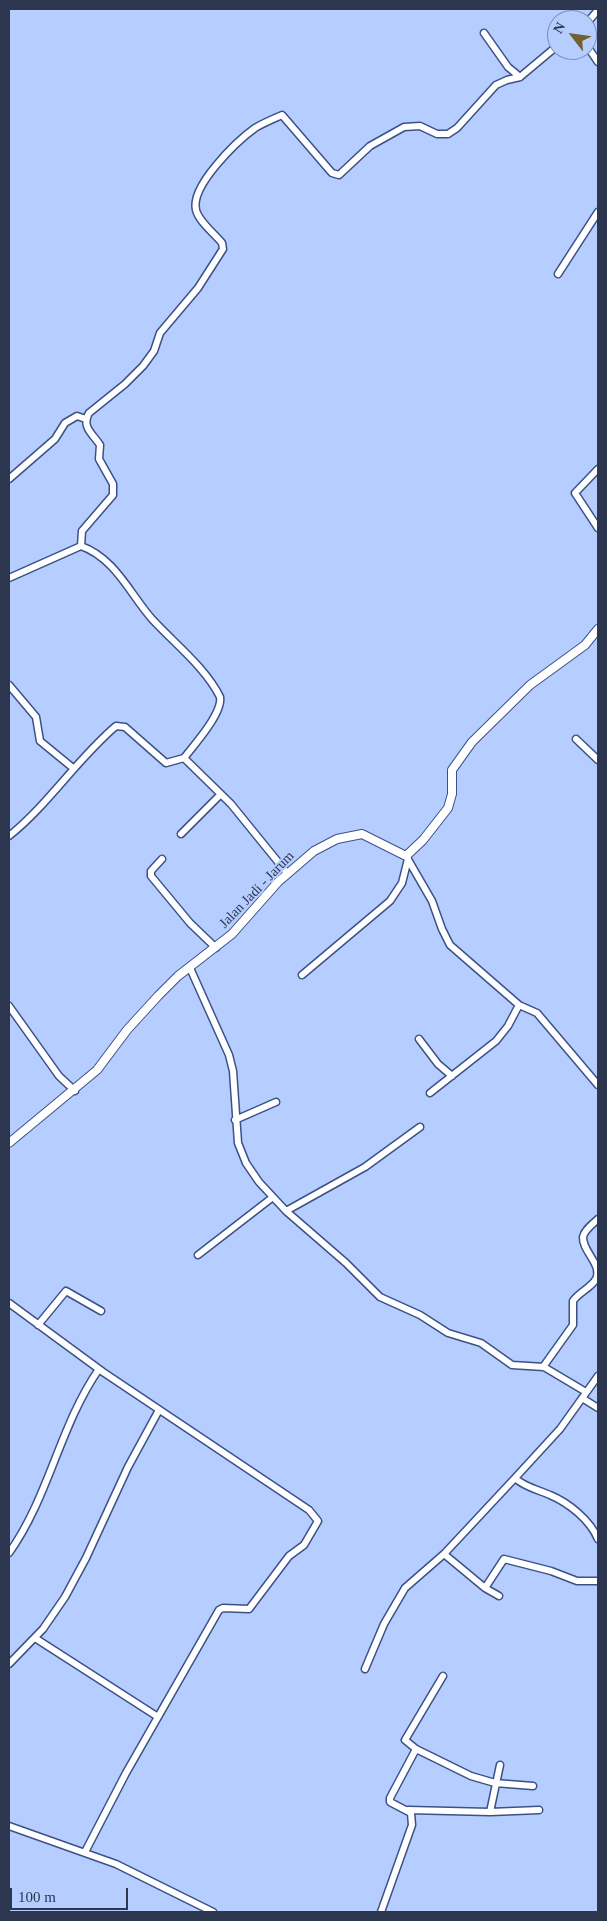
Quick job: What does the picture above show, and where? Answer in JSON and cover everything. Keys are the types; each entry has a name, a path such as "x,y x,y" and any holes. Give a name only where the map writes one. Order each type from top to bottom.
{"street":[{"path":"484,33 508,67 520,77"},
{"path":"81,546 82,530 109,502 114,491 113,484 98,459 100,444 87,428 86,418 89,413 125,384 151,356 160,333 198,288 223,249 222,243 198,214 195,203 206,182 236,143 257,127 282,115 332,173 339,175 368,147 400,129 414,126 437,134 448,134 457,128 496,85 520,77 547,54"},
{"path":"558,274 598,212"},
{"path":"9,480 55,439 65,423 77,416 86,418"},
{"path":"598,470 575,493 598,528"},
{"path":"9,578 81,546"},
{"path":"9,836 26,822 73,768 118,725 125,727 166,763 184,758 220,706 220,698 216,690 151,617 125,581 97,554 81,546"},
{"path":"302,975 390,901 402,883 407,858 448,808 452,794 452,770 472,742 530,685 585,645 598,629"},
{"path":"9,685 36,717 40,741 73,768"},
{"path":"576,739 598,760"},
{"path":"184,758 251,826 288,873"},
{"path":"181,834 221,794"},
{"name":"Jalan Jadi - Jarum","path":"9,1143 75,1091 107,1060 127,1030 158,996 232,934 288,873 314,851 337,839 362,834 369,836 407,858"},
{"path":"407,858 432,901 450,945 519,1005 537,1013 598,1085"},
{"path":"162,859 151,871 151,876 190,923 216,948"},
{"path":"190,968 229,1055 233,1071 238,1143 246,1163 258,1182 380,1297 420,1315 448,1333 480,1343 512,1365 543,1367 584,1395 598,1408"},
{"path":"430,1093 496,1041 508,1026 519,1005"},
{"path":"9,1006 59,1076 75,1091"},
{"path":"419,1039 438,1064 452,1076"},
{"path":"235,1120 276,1102"},
{"path":"286,1210 365,1167 420,1128"},
{"path":"198,1256 274,1197"},
{"path":"543,1367 573,1325 573,1301 597,1278 597,1272 585,1247 583,1237 598,1219"},
{"path":"38,1325 66,1291 100,1311"},
{"path":"9,1303 99,1369 309,1510 318,1522 304,1545 289,1556 249,1609 223,1608 219,1610 158,1717 85,1852"},
{"path":"9,1553 37,1503 74,1416 80,1397 99,1369"},
{"path":"365,1669 393,1606 405,1588 444,1554 560,1429 598,1376"},
{"path":"9,1664 35,1638 56,1612 128,1467 159,1410"},
{"path":"515,1478 552,1496 574,1510 587,1522 598,1539"},
{"path":"444,1554 485,1588 499,1596"},
{"path":"485,1588 504,1559 577,1580 598,1581"},
{"path":"35,1638 158,1717"},
{"path":"443,1676 405,1740 416,1749 471,1776 495,1783 533,1786"},
{"path":"416,1749 390,1798 390,1802 408,1810 490,1812 539,1810"},
{"path":"490,1812 500,1766"},
{"path":"381,1912 412,1825 412,1816 408,1810"},
{"path":"9,1826 85,1852 145,1878 213,1912"}]}
